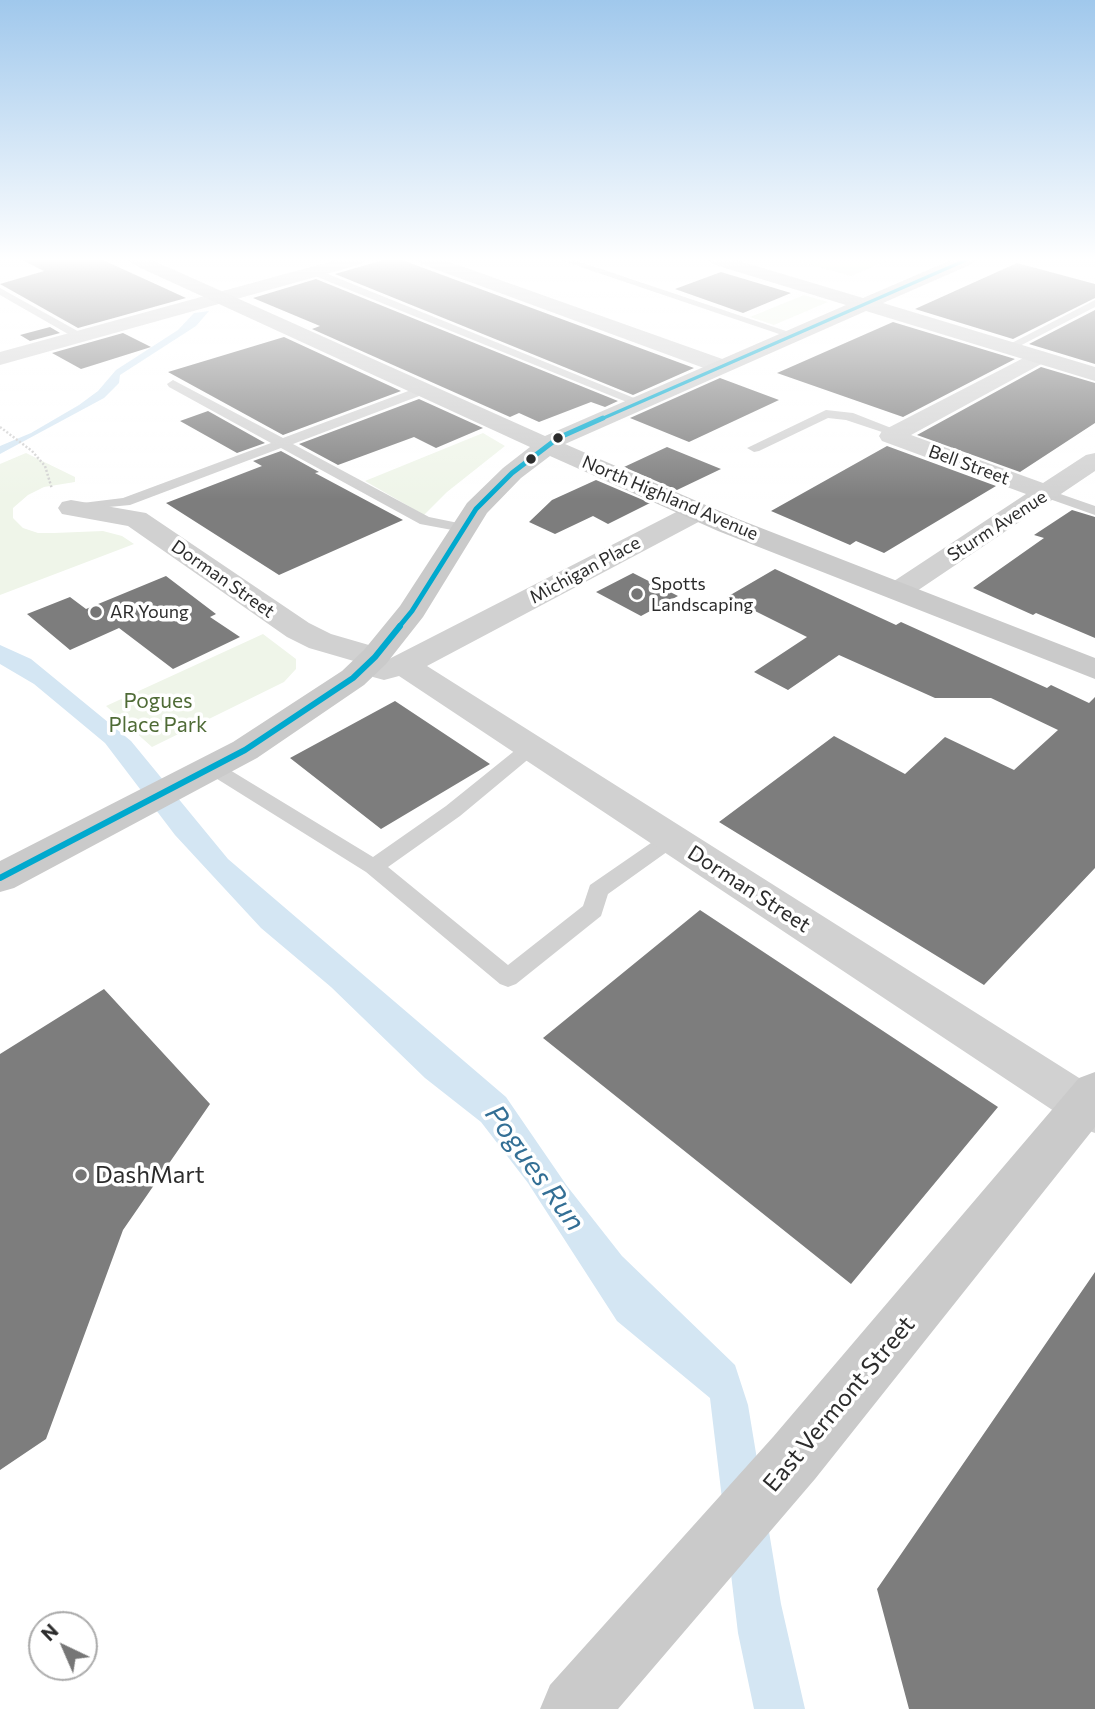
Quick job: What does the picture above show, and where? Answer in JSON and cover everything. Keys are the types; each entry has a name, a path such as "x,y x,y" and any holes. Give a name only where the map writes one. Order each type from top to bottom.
{"street":[{"path":"0,359 66,340"},
{"name":"North Highland Avenue","path":"313,340 697,512 1095,668"},
{"path":"647,340 720,366"},
{"path":"0,878 210,769 279,730 377,667 463,528 485,498 548,445 574,429 781,340"},
{"path":"981,340 1095,374"},
{"path":"894,434 1037,357"},
{"name":"Bell Street","path":"894,434 1046,493"},
{"name":"Sturm Avenue","path":"898,591 1095,460"},
{"name":"Dorman Street","path":"62,498 136,519 298,630 377,667 530,748 1092,1104"},
{"name":"Michigan Place","path":"377,667 473,628 697,512"},
{"name":"Michigan Place","path":"408,617 424,626 457,631 473,628"},
{"name":"East Vermont Street","path":"574,1709 794,1458 1092,1104"}],"lane":[{"path":"483,340 638,402"},
{"path":"1008,348 1024,340"},
{"path":"173,384 425,521 463,528"},
{"path":"62,498 125,502 423,390"},
{"path":"754,448 826,414 848,416 894,434"},
{"path":"1046,493 1095,511"},
{"path":"374,867 453,811 530,748"},
{"path":"210,769 374,867 508,978 593,910 598,890 671,839"}],"path":[{"path":"0,428 32,451 45,466 62,498"}],"green space":[{"path":"483,433 505,446 447,492 424,515 365,481"},
{"path":"26,453 75,477 75,482 44,487 28,495 13,508 13,518 23,528 38,533 103,531 122,536 134,544 0,595 0,464"},
{"name":"Pogues Place Park","path":"263,634 296,659 296,669 284,682 152,747 106,706"}],"water":[{"path":"163,340 175,340 120,375 119,383 104,398 0,454 0,446 31,433 79,405 98,391 116,370"},
{"name":"Pogues Run","path":"0,645 31,659 131,741 228,859 506,1097 567,1186 622,1256 735,1365 748,1405 781,1604 805,1709 754,1709 738,1633 710,1398 617,1321 528,1183 481,1122 425,1078 331,987 261,928 175,835 105,743 34,684 0,664"}],"building":[{"path":"99,340 137,340 151,347 81,369 52,353"},
{"path":"275,340 290,340 401,391 283,435 168,372"},
{"path":"336,340 466,340 618,401 605,407 591,402 539,422 519,413 510,417"},
{"path":"497,340 618,340 694,368 633,395"},
{"path":"853,340 952,340 1015,359 903,417 777,373"},
{"path":"1037,340 1095,340 1095,364 1029,344"},
{"path":"1041,367 1095,383 1095,423 1020,472 917,435"},
{"path":"720,378 779,400 689,442 630,418"},
{"path":"419,399 483,428 436,448 414,437 338,465 299,444"},
{"path":"208,411 265,443 237,453 180,421"},
{"path":"887,446 996,486 884,553 856,541 850,545 771,511"},
{"path":"667,447 721,469 677,490 624,467"},
{"path":"281,451 319,472 315,473 403,520 279,575 166,503 262,466 253,461"},
{"path":"596,480 650,503 608,524 593,516 555,534 529,522 552,500"},
{"path":"1072,510 1095,517 1095,638 1036,613 1033,615 973,588 1044,538 1034,535"},
{"path":"775,569 896,625 901,622 1047,688 1051,685 1089,703 1095,697 1095,868 984,985 719,822 834,736 905,774 945,737 1014,770 1058,730 991,698 935,698 839,655 788,690 754,672 807,637 727,597"},
{"name":"Spotts Landscaping","path":"633,573 678,596 641,616 596,592"},
{"path":"166,576 216,614 210,617 240,637 173,669 119,628 70,650 27,614 70,597 86,609"},
{"path":"395,701 490,764 381,829 290,758"},
{"path":"700,910 998,1107 851,1284 543,1038"},
{"name":"DashMart","path":"104,989 210,1104 123,1230 46,1439 0,1470 0,1054"},
{"path":"1095,1272 1095,1709 909,1709 877,1589"}],"transit line":[{"path":"0,878 245,750 353,678 375,657 412,611 476,509 512,473 558,438 783,340"}],"place":[{"name":"Spotts Landscaping","path":"637,594"},
{"name":"AR Young","path":"96,612"},
{"name":"DashMart","path":"81,1175"}]}
